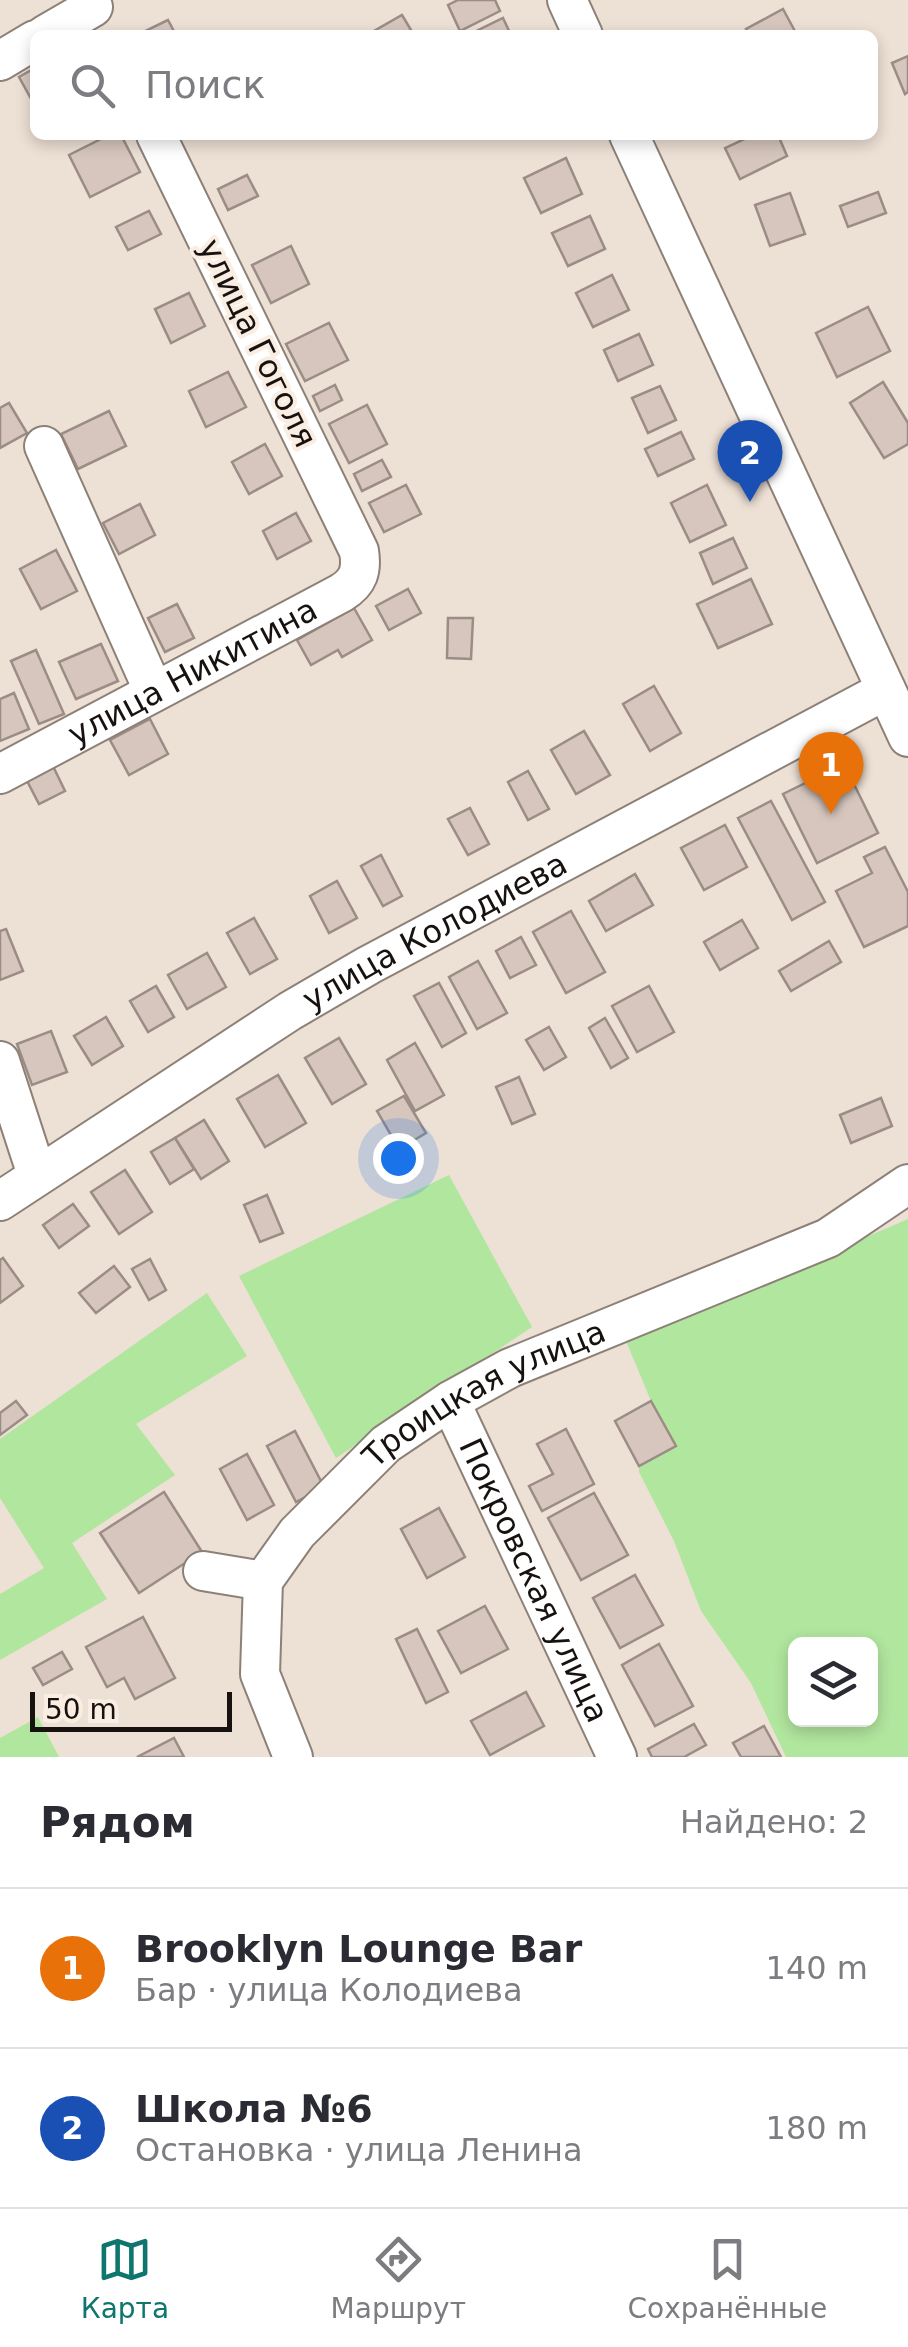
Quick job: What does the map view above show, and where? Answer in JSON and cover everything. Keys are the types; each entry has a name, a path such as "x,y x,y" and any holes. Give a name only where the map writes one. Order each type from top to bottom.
{"street":[{"path":"566,0 581,30"},
{"path":"57,30 97,14"},
{"path":"0,60 30,43"},
{"name":"улица Гоголя","path":"158,140 359,551"},
{"path":"631,140 890,671 908,736"},
{"path":"44,446 154,692"},
{"name":"улица Никитина","path":"0,774 351,587 362,566 359,551"},
{"name":"улица Колодиева","path":"0,1201 290,1011 890,671"},
{"path":"0,1060 37,1175"},
{"name":"Троицкая улица","path":"263,1582 298,1533 386,1444 450,1401 510,1368 828,1238 908,1184"},
{"name":"Покровская улица","path":"450,1401 617,1757"},
{"path":"203,1571 263,1582 260,1674 293,1757"}],"green space":[{"path":"449,1175 532,1327 336,1458 239,1276"},
{"path":"908,1219 908,1757 786,1757 751,1683 701,1611 674,1541 639,1472 639,1466 676,1446 651,1401 626,1341"},
{"path":"207,1293 247,1356 136,1424 175,1475 72,1543 107,1599 0,1660 0,1594 44,1568 0,1498 0,1439"},
{"path":"38,1717 59,1757 0,1757 0,1738"}],"building":[{"path":"458,0 495,0 500,11 460,30 448,5"},
{"path":"783,9 794,30 747,30"},
{"path":"402,15 411,30 376,30"},
{"path":"503,18 509,30 478,30"},
{"path":"168,20 173,30 147,30"},
{"path":"908,56 908,92 905,94 892,63"},
{"path":"30,71 30,97 19,77"},
{"path":"99,140 124,140 140,172 90,197 69,155"},
{"path":"742,140 780,140 787,156 740,179 725,148"},
{"path":"566,158 582,194 541,213 524,178"},
{"path":"247,175 258,196 228,210 218,189"},
{"path":"878,192 886,213 848,227 840,206"},
{"path":"790,193 805,234 770,246 755,205"},
{"path":"149,211 161,234 128,250 116,227"},
{"path":"590,216 605,249 568,266 552,233"},
{"path":"291,246 309,284 271,303 252,265"},
{"path":"612,275 629,310 593,327 576,293"},
{"path":"189,293 205,326 171,343 155,309"},
{"path":"868,307 890,351 837,377 816,333"},
{"path":"329,323 348,360 305,381 286,344"},
{"path":"639,334 653,365 618,381 604,350"},
{"path":"228,372 246,407 206,427 189,391"},
{"path":"883,382 908,423 908,444 884,458 850,403"},
{"path":"335,385 342,400 320,411 313,396"},
{"path":"660,386 676,420 648,433 632,398"},
{"path":"9,403 27,433 0,448 0,408"},
{"path":"367,405 387,444 349,463 329,424"},
{"path":"109,411 126,446 78,469 61,434"},
{"path":"681,432 694,459 658,476 645,449"},
{"path":"265,444 282,476 249,494 232,462"},
{"path":"382,460 391,477 362,491 354,474"},
{"path":"406,485 421,514 384,532 369,503"},
{"path":"707,485 726,525 690,542 671,503"},
{"path":"140,504 155,535 119,554 103,523"},
{"path":"296,513 311,541 277,559 263,531"},
{"path":"733,538 747,568 713,584 700,553"},
{"path":"56,550 77,591 41,609 20,569"},
{"path":"751,579 772,624 718,648 697,604"},
{"path":"408,589 421,613 389,630 376,606"},
{"path":"177,604 194,638 165,652 148,618"},
{"path":"354,608 372,640 342,657 338,650 311,665 297,640"},
{"path":"448,618 473,618 471,659 447,658"},
{"path":"101,644 118,681 76,699 59,662"},
{"path":"36,650 64,714 39,724 11,661"},
{"path":"654,686 681,733 650,751 623,704"},
{"path":"14,693 29,729 0,741 0,699"},
{"path":"150,719 168,754 129,775 110,740"},
{"path":"584,731 610,775 576,794 551,750"},
{"path":"51,762 65,791 39,804 24,775"},
{"path":"844,764 878,833 817,863 783,794"},
{"path":"528,771 549,809 528,820 508,782"},
{"path":"771,801 825,902 792,920 738,818"},
{"path":"470,808 489,844 468,855 448,819"},
{"path":"725,825 747,867 704,890 681,848"},
{"path":"885,847 908,892 908,926 864,947 836,891 872,873 864,857"},
{"path":"381,855 402,896 383,906 361,866"},
{"path":"635,874 653,905 606,931 589,901"},
{"path":"337,881 357,918 329,933 310,896"},
{"path":"571,911 605,972 566,993 533,932"},
{"path":"254,918 277,959 250,974 227,933"},
{"path":"742,920 758,948 720,970 704,942"},
{"path":"6,929 23,971 0,980 0,931"},
{"path":"521,937 536,965 510,978 496,951"},
{"path":"829,941 841,962 791,991 779,971"},
{"path":"207,953 226,987 187,1009 168,975"},
{"path":"478,961 507,1013 477,1029 449,977"},
{"path":"439,983 466,1033 442,1047 414,996"},
{"path":"156,986 174,1017 148,1032 130,1001"},
{"path":"649,986 674,1032 637,1052 612,1006"},
{"path":"106,1017 123,1046 92,1065 74,1036"},
{"path":"605,1018 628,1058 611,1068 589,1028"},
{"path":"549,1027 566,1057 544,1070 526,1040"},
{"path":"51,1031 67,1072 32,1085 17,1044"},
{"path":"339,1038 366,1084 332,1104 305,1058"},
{"path":"415,1043 444,1095 415,1111 387,1060"},
{"path":"278,1075 306,1123 265,1147 237,1099"},
{"path":"519,1077 535,1114 512,1124 496,1087"},
{"path":"404,1096 426,1133 399,1149 377,1111"},
{"path":"881,1098 892,1126 851,1143 840,1115"},
{"path":"204,1120 229,1161 201,1179 175,1138"},
{"path":"175,1138 194,1169 170,1184 151,1152"},
{"path":"125,1170 152,1212 119,1234 91,1192"},
{"path":"267,1195 283,1233 260,1242 244,1205"},
{"path":"73,1204 89,1226 59,1248 43,1225"},
{"path":"3,1258 23,1286 0,1303 0,1260"},
{"path":"150,1259 166,1290 149,1300 132,1269"},
{"path":"114,1266 130,1287 96,1313 79,1293"},
{"path":"16,1401 27,1415 0,1435 0,1413"},
{"path":"651,1401 676,1446 639,1466 615,1421"},
{"path":"566,1429 594,1484 542,1511 529,1486 553,1474 537,1444"},
{"path":"295,1431 324,1487 296,1502 267,1446"},
{"path":"247,1454 274,1505 247,1520 220,1469"},
{"path":"164,1492 202,1552 139,1593 100,1533"},
{"path":"594,1493 628,1555 581,1580 548,1518"},
{"path":"439,1508 465,1557 427,1578 401,1529"},
{"path":"635,1575 663,1625 620,1648 593,1598"},
{"path":"485,1606 508,1649 461,1673 438,1631"},
{"path":"143,1617 175,1678 135,1699 124,1678 107,1687 86,1647"},
{"path":"417,1629 448,1692 426,1703 396,1639"},
{"path":"659,1644 693,1706 655,1726 622,1665"},
{"path":"62,1652 72,1669 43,1685 33,1668"},
{"path":"526,1692 544,1726 490,1755 471,1721"},
{"path":"694,1724 706,1745 684,1757 652,1757 648,1749"},
{"path":"764,1726 781,1757 741,1757 733,1743"},
{"path":"174,1738 184,1757 137,1757"}],"place":[{"name":"Школа №6","path":"750,502"},
{"name":"Brooklyn Lounge Bar","path":"831,814"}]}
